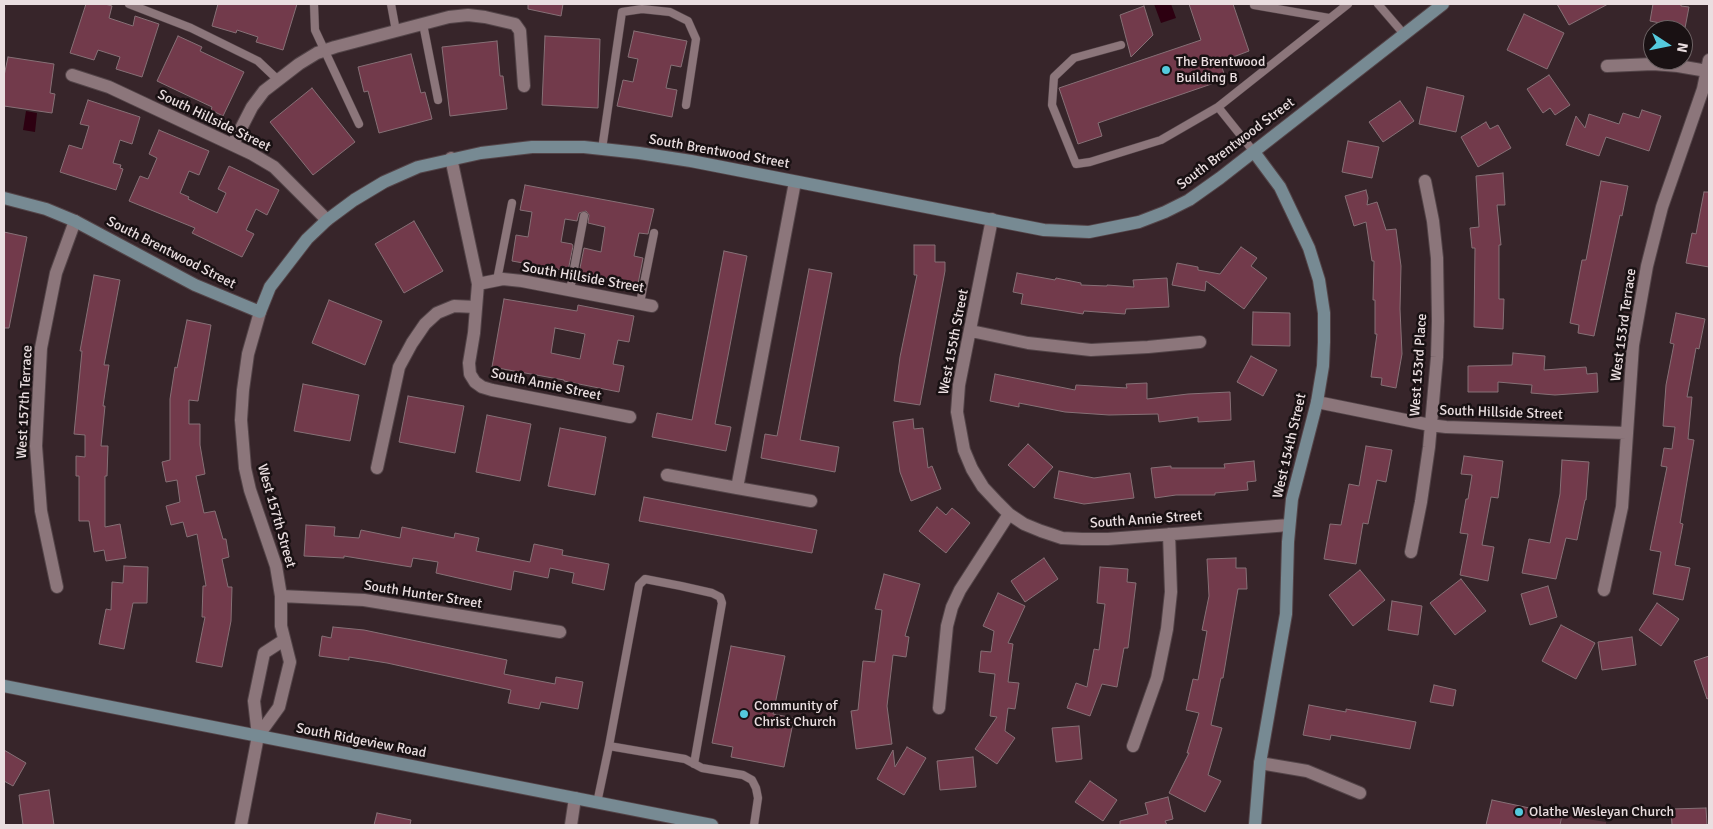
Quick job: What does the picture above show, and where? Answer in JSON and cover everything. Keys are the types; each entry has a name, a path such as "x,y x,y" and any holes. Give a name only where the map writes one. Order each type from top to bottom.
{"street":[{"name":"South Brentwood Street","path":"4,198 46,209 75,221 195,285 260,312 270,287 308,239 327,220 354,200 384,182 418,167 451,158 481,153 532,148 584,148 639,153 691,161 1044,230 1089,232 1139,222 1189,200 1254,152 1403,33 1443,4"},
{"path":"233,144 252,107 264,91 298,64 317,53 449,17 468,15 515,24 520,31 524,86"},
{"name":"West 153rd Terrace","path":"1604,590 1622,507 1633,345 1647,266 1662,207 1703,89 1708,66 1653,64 1607,66"},
{"name":"South Hillside Street","path":"72,75 109,87 233,144 274,167 327,220"},
{"name":"West 154th Street","path":"1254,152 1280,187 1309,248 1319,280 1324,313 1323,366 1317,402 1292,499 1289,525 1286,614 1260,763 1255,825"},
{"name":"South Annie Street","path":"451,158 478,284 470,363 470,374 475,382 482,387 630,418"},
{"name":"West 153rd Place","path":"1411,552 1421,502 1437,357 1438,292 1433,222 1425,180"},
{"path":"737,488 795,182"},
{"name":"West 155th Street","path":"992,219 959,385 957,412 964,450 972,469 983,487 1009,514"},
{"name":"West 157th Terrace","path":"57,587 41,511 36,446 41,348 56,273 75,221"},
{"name":"South Hillside Street","path":"478,284 497,280 522,281 646,304"},
{"path":"377,468 398,367 412,344 425,324 437,313 454,306 476,307"},
{"name":"West 157th Street","path":"258,736 279,707 290,662 281,626 282,596 276,566 247,475 241,420 248,354 260,312"},
{"path":"971,331 1028,343 1091,350 1200,342"},
{"name":"South Hillside Street","path":"1317,402 1430,425 1626,433"},
{"path":"667,474 811,501"},
{"path":"938,708 947,626 952,607 960,590 1009,514"},
{"name":"South Annie Street","path":"1009,514 1029,526 1062,538 1108,539 1289,525"},
{"path":"1133,746 1157,678 1167,629 1171,592 1169,534"},
{"name":"South Hunter Street","path":"282,596 364,600 560,632"},
{"name":"West 157th Street","path":"241,825 258,736 254,701 264,653 284,640"},
{"name":"South Ridgeview Road","path":"4,686 712,825"},
{"path":"1260,763 1306,771 1360,793"},
{"path":"570,825 575,798"}],"lane":[{"path":"129,4 191,28 258,61 278,80"},
{"path":"314,4 315,30 359,124"},
{"path":"391,4 391,33"},
{"path":"602,149 622,12 618,4"},
{"path":"1254,4 1329,18"},
{"path":"1121,45 1074,58 1054,77 1052,105 1076,164 1090,162 1161,140 1218,107 1348,4"},
{"path":"1378,4 1403,33"},
{"path":"622,12 642,9 670,12 688,21 696,39 686,104"},
{"path":"424,24 438,100"},
{"path":"1218,107 1254,152"},
{"path":"497,280 512,203"},
{"path":"570,290 584,216"},
{"path":"646,304 654,233"},
{"path":"597,803 639,585 645,579 712,593 720,597 722,603 694,764"},
{"path":"609,746 685,759 702,768 743,775 752,780 756,788 758,798 754,825"}],"shaded area":[{"path":"1154,4 1171,4 1176,18 1161,23"},
{"path":"26,111 37,113 35,132 23,130"},
{"path":"1562,815 1606,822 1606,825 1560,825"}],"building":[{"path":"86,4 112,6 109,18 133,26 135,16 159,24 142,77 116,69 120,57 98,50 94,60 70,53"},
{"path":"218,4 297,4 283,50 256,42 258,37 237,30 236,33 212,26"},
{"path":"528,4 563,4 561,16 528,9"},
{"name":"The Brentwood Building B","path":"1189,4 1233,4 1249,51 1220,62 1226,79 1098,123 1102,136 1078,144 1059,88 1201,40"},
{"path":"1557,4 1608,4 1569,25"},
{"path":"1653,4 1681,4 1681,6 1689,7 1687,20 1650,20"},
{"path":"1144,6 1153,35 1131,57 1120,15"},
{"path":"1524,14 1564,33 1547,69 1507,50"},
{"path":"634,31 687,41 681,67 671,65 666,88 677,90 672,117 617,106 623,80 633,82 638,59 628,57"},
{"path":"178,36 202,47 200,51 244,72 223,116 211,110 212,107 157,81"},
{"path":"545,36 600,39 598,108 542,105"},
{"path":"497,41 500,76 503,76 507,109 450,116 442,47"},
{"path":"411,54 421,93 425,92 432,119 379,133 368,91 364,92 358,67"},
{"path":"8,57 54,64 50,93 55,94 52,113 4,106 4,76"},
{"path":"1549,75 1570,105 1555,115 1550,108 1543,113 1527,89"},
{"path":"1427,87 1464,96 1456,132 1419,124"},
{"path":"312,88 355,142 313,175 270,122"},
{"path":"88,100 140,117 132,144 120,140 113,163 121,165 120,168 123,169 116,190 60,172 69,145 82,149 89,126 80,124"},
{"path":"1400,101 1414,121 1383,142 1369,122"},
{"path":"1642,110 1661,116 1649,151 1606,137 1599,156 1566,145 1576,116 1585,128 1589,114 1619,124 1623,113 1639,118"},
{"path":"1486,122 1490,129 1498,125 1511,148 1478,167 1461,137"},
{"path":"159,130 209,151 199,175 189,171 180,193 189,197 188,199 217,213 226,193 218,189 229,166 279,190 267,215 256,209 246,230 254,234 242,257 192,233 195,228 129,201 140,176 148,179 157,158 149,154"},
{"path":"1348,141 1379,147 1372,178 1342,172"},
{"path":"1503,173 1505,205 1497,205 1501,245 1499,245 1499,299 1504,299 1503,329 1474,327 1475,248 1472,248 1470,228 1479,227 1476,176"},
{"path":"1601,181 1628,186 1594,336 1578,333 1579,325 1570,323 1582,260 1586,260"},
{"path":"525,185 654,209 648,234 639,233 634,256 643,258 638,284 579,273 584,248 601,252 605,227 588,223 589,215 586,211 579,213 577,221 565,219 561,242 572,244 573,246 568,271 512,261 516,235 528,237 532,212 520,210"},
{"path":"1366,190 1367,205 1377,202 1386,230 1396,229 1401,266 1402,354 1396,388 1381,385 1382,378 1371,377 1377,334 1375,334 1375,300 1373,300 1374,261 1372,261 1366,222 1354,226 1345,196"},
{"path":"1704,192 1709,192 1709,267 1686,263 1692,233 1696,234"},
{"path":"414,221 443,271 404,293 375,244"},
{"path":"4,232 27,237 9,328 4,328"},
{"path":"914,245 935,245 935,262 945,262 945,271 920,405 894,401 900,357 917,275 914,275"},
{"path":"1241,247 1257,258 1251,266 1267,278 1244,309 1206,281 1205,291 1172,285 1177,263 1198,267 1198,270 1220,274"},
{"path":"724,251 747,256 715,424 731,427 726,451 652,437 657,413 692,420"},
{"path":"809,269 832,273 800,440 839,447 835,472 761,458 765,434 777,436"},
{"path":"1017,273 1055,280 1056,278 1081,283 1081,285 1134,287 1133,280 1167,278 1169,307 1126,309 1125,314 1084,311 1083,314 1021,304 1023,294 1013,292"},
{"path":"94,275 120,280 104,365 109,365 103,406 105,406 101,446 108,446 107,476 105,476 105,527 120,524 126,558 106,561 104,550 94,552 89,521 79,521 79,476 76,476 76,456 85,457 85,435 74,434 82,351 80,351"},
{"path":"504,299 577,311 578,305 634,316 629,342 618,340 613,364 624,366 619,392 492,367","holes":["555,328 585,334 580,359 551,353"]},
{"path":"329,300 382,321 365,365 312,343"},
{"path":"1253,312 1290,313 1290,346 1252,345"},
{"path":"1676,313 1705,319 1699,349 1696,348 1687,397 1692,397 1688,439 1694,440 1680,523 1683,524 1675,565 1690,568 1683,600 1653,594 1661,552 1650,550 1667,467 1661,466 1664,448 1672,449 1675,427 1663,426 1666,385 1674,344 1670,343"},
{"path":"187,320 211,325 198,401 189,400 189,424 200,424 200,445 205,474 196,476 204,513 215,511 223,539 226,539 229,557 222,559 228,587 232,587 231,621 222,667 196,662 205,617 202,617 203,586 206,586 197,534 187,537 183,522 171,525 166,506 180,502 177,480 166,482 162,462 170,460 170,399 175,367 177,368"},
{"path":"1513,353 1545,356 1544,370 1586,367 1587,374 1597,373 1598,392 1555,395 1531,393 1532,385 1498,382 1498,392 1468,392 1468,366 1512,365"},
{"path":"1251,356 1277,370 1263,396 1237,382"},
{"path":"995,374 1075,390 1076,385 1127,388 1126,384 1147,383 1147,399 1188,394 1230,392 1231,420 1198,422 1198,417 1159,422 1158,414 1109,415 1065,412 1019,403 1019,407 990,401"},
{"path":"303,384 359,395 350,441 294,431"},
{"path":"408,396 464,406 455,453 399,442"},
{"path":"487,415 531,424 520,481 476,472"},
{"path":"913,419 914,429 923,428 928,468 932,466 941,489 911,501 900,472 893,422"},
{"path":"560,428 606,437 595,495 548,486"},
{"path":"1028,444 1053,467 1034,488 1008,465"},
{"path":"1366,446 1392,450 1386,482 1377,480 1368,524 1363,523 1356,564 1324,559 1330,524 1341,525 1349,484 1359,486"},
{"path":"1464,456 1503,461 1498,498 1491,497 1482,545 1494,547 1488,581 1460,575 1468,534 1460,533 1472,475 1461,474"},
{"path":"1562,460 1589,462 1586,500 1577,540 1566,538 1556,579 1522,573 1529,539 1550,543 1560,494"},
{"path":"1254,461 1256,481 1247,482 1248,490 1215,493 1215,495 1176,495 1155,498 1151,468 1171,466 1171,468 1225,468 1224,464"},
{"path":"1059,471 1094,478 1130,473 1134,498 1084,504 1054,498"},
{"path":"644,497 817,530 812,553 639,521"},
{"path":"937,507 946,515 952,508 970,523 946,553 919,531"},
{"path":"306,525 335,527 334,536 359,538 361,530 400,538 402,527 454,538 455,533 479,538 476,551 530,562 534,544 563,550 562,555 609,564 604,590 572,583 574,573 550,568 548,578 514,571 511,590 436,573 438,562 413,558 411,567 344,556 344,558 304,556"},
{"path":"1044,558 1058,579 1025,602 1011,581"},
{"path":"1236,558 1236,568 1246,568 1247,589 1238,589 1223,678 1221,678 1211,725 1222,728 1208,775 1221,781 1205,812 1169,793 1189,753 1187,753 1199,713 1186,710 1193,679 1198,680 1207,631 1202,630 1209,596 1207,559"},
{"path":"124,566 148,567 147,603 133,603 124,649 99,644 106,609 111,610 112,582 123,583"},
{"path":"1100,567 1128,569 1127,582 1136,583 1128,648 1124,648 1117,687 1102,684 1090,716 1067,708 1076,683 1087,687 1094,649 1099,650 1105,604 1097,603"},
{"path":"1360,570 1385,600 1353,626 1329,595"},
{"path":"884,574 920,584 905,636 909,637 906,657 893,655 887,706 892,744 856,749 851,711 858,710 863,661 875,662 882,610 875,609"},
{"path":"1461,579 1486,611 1455,635 1430,603"},
{"path":"1548,586 1557,617 1530,625 1521,594"},
{"path":"998,593 1025,606 1008,643 1013,644 1008,682 1019,683 1015,709 1008,708 1005,731 1015,738 997,764 975,749 997,717 990,716 995,674 979,672 981,651 991,652 994,631 983,626"},
{"path":"1392,601 1422,606 1418,635 1388,630"},
{"path":"1657,603 1679,619 1661,646 1639,630"},
{"path":"1561,625 1595,643 1576,679 1542,661"},
{"path":"333,627 364,630 507,660 504,674 555,684 556,677 583,682 578,709 541,702 539,709 508,703 511,690 387,663 349,657 349,660 319,656 322,636 331,638"},
{"path":"1632,637 1636,665 1602,670 1598,642"},
{"path":"731,646 785,656 773,714 794,718 784,767 731,757 733,747 712,743"},
{"path":"1709,656 1709,698 1707,699 1694,661"},
{"path":"1434,685 1456,690 1453,706 1430,702"},
{"path":"1309,705 1346,712 1346,709 1416,722 1410,749 1331,735 1330,740 1303,735"},
{"path":"1079,726 1082,759 1056,762 1052,728"},
{"path":"907,747 926,758 904,795 877,779 893,750 895,767"},
{"path":"4,750 26,763 13,786 4,781"},
{"path":"973,757 976,787 940,790 937,761"},
{"path":"1090,781 1117,800 1103,821 1075,802"},
{"path":"49,790 54,825 23,825 19,795"},
{"path":"1168,797 1173,819 1165,821 1167,825 1120,825 1120,821 1148,814 1145,803"},
{"name":"Olathe Wesleyan Church","path":"1492,800 1562,815 1560,825 1486,825"},
{"path":"1706,808 1707,825 1672,825 1671,809"},
{"path":"377,813 411,820 410,825 374,825"}],"place":[{"name":"The Brentwood Building B","path":"1166,70"},
{"name":"Community of Christ Church","path":"744,714"},
{"name":"Olathe Wesleyan Church","path":"1519,812"}]}
